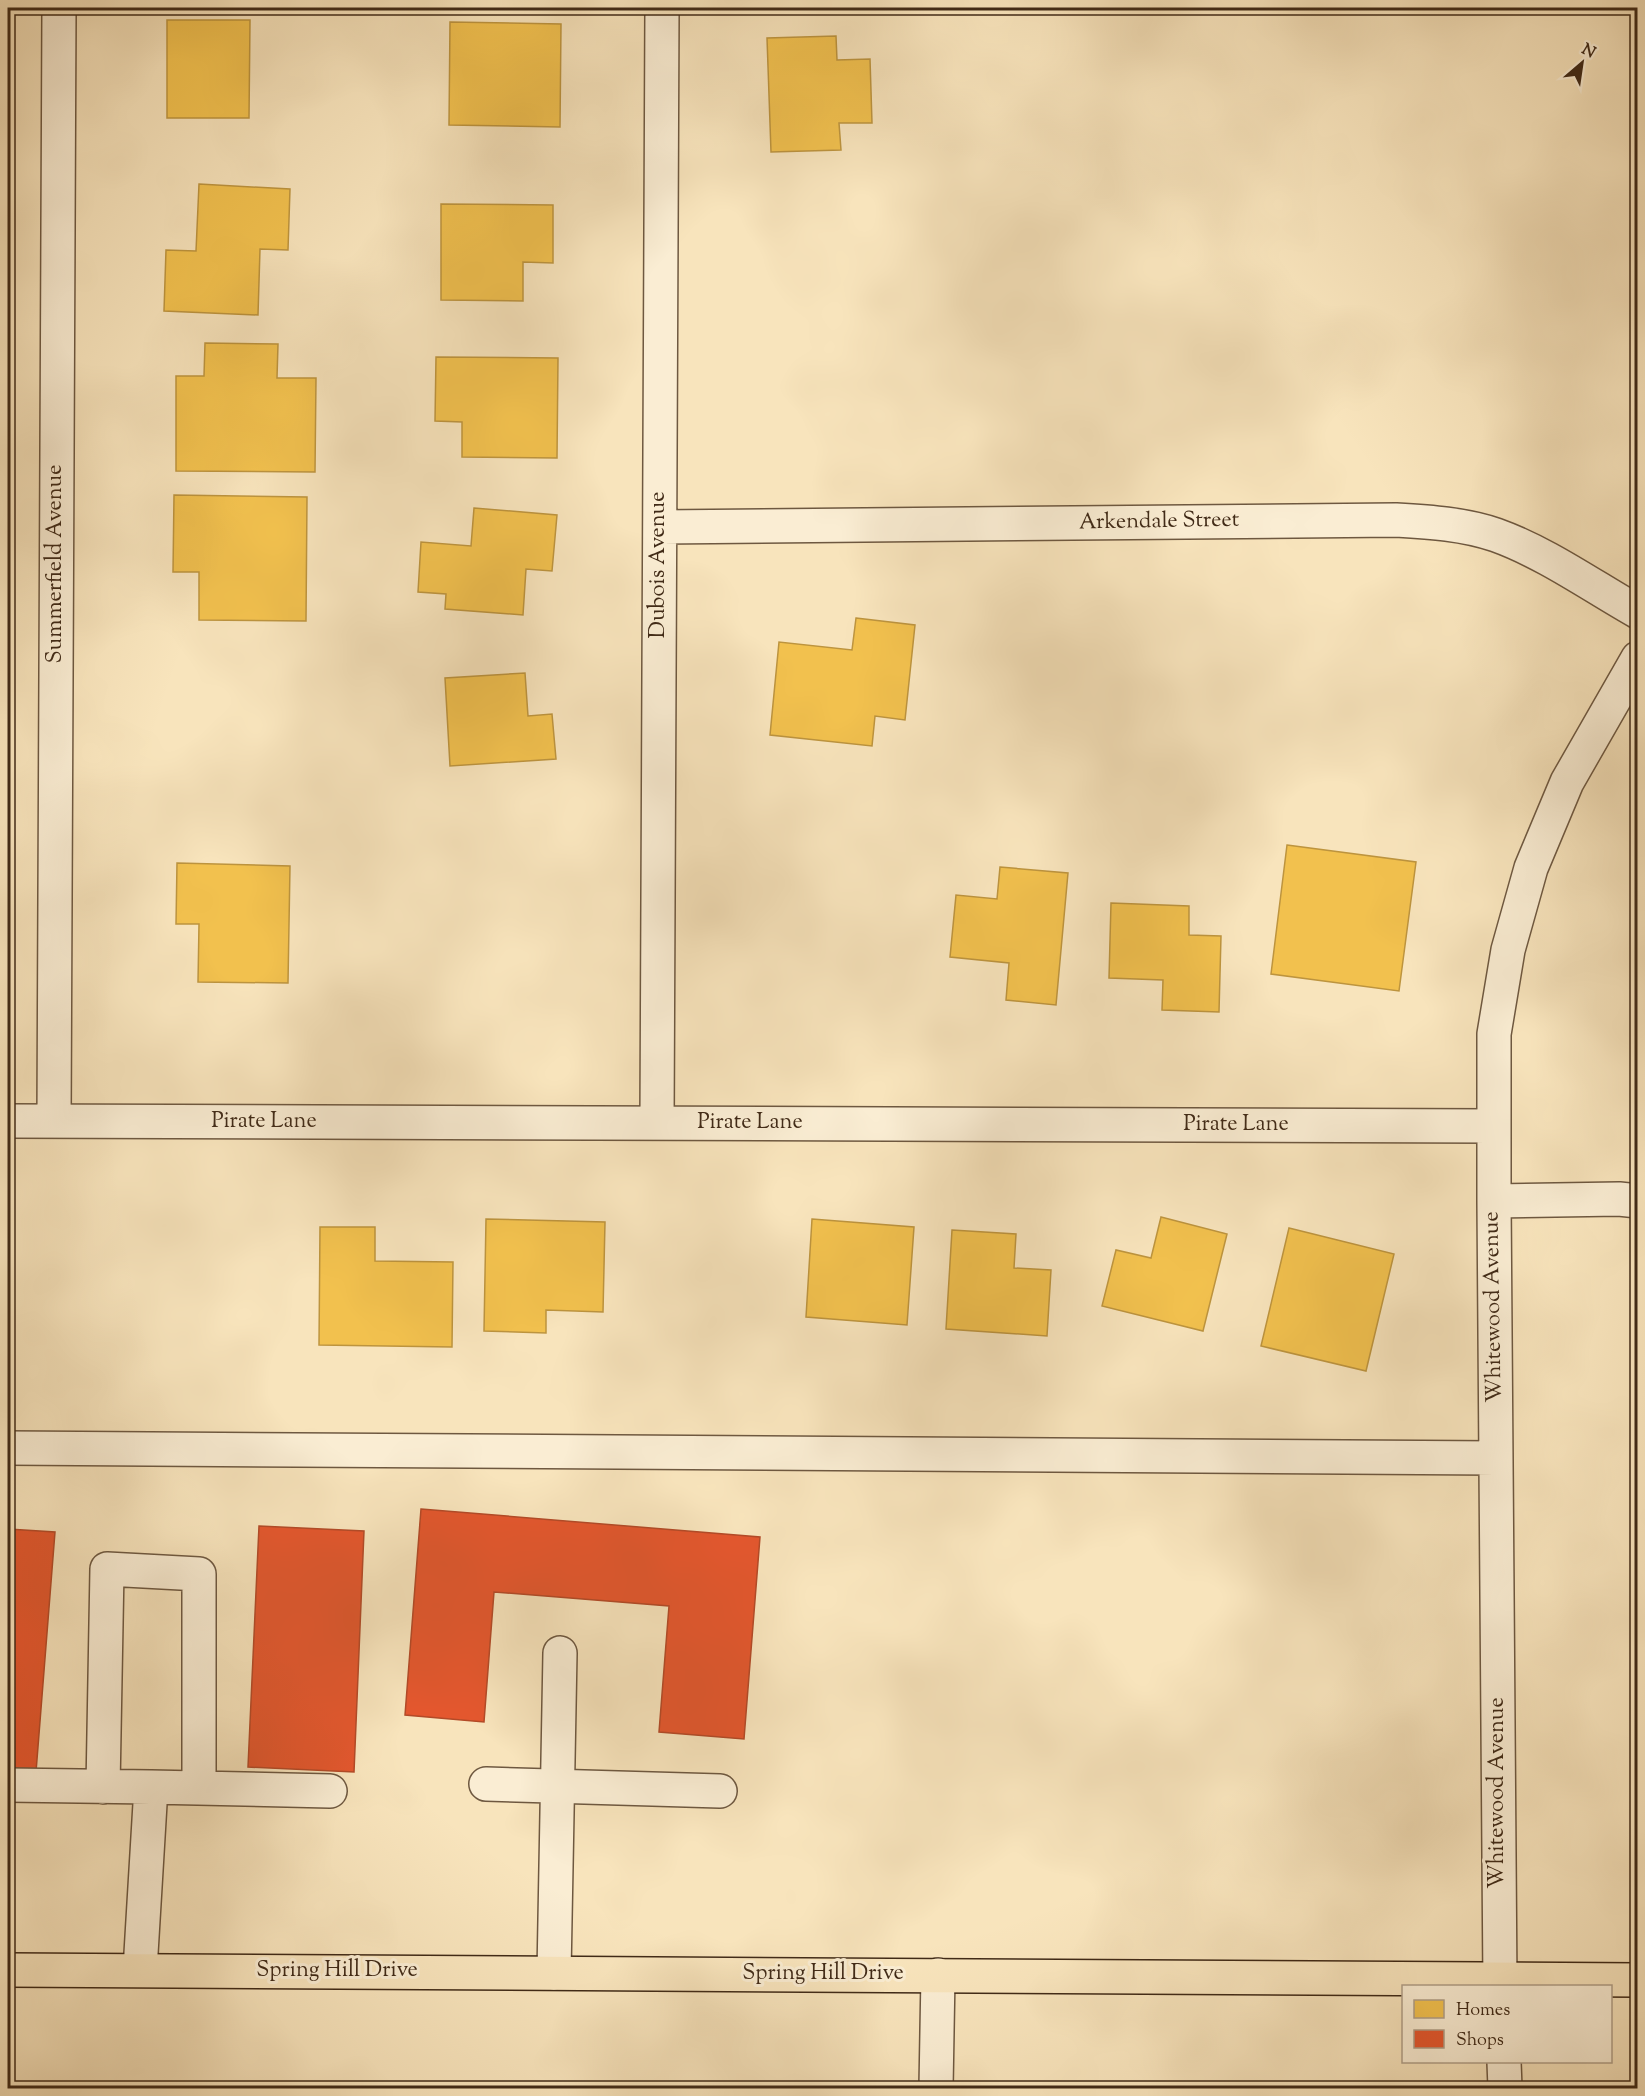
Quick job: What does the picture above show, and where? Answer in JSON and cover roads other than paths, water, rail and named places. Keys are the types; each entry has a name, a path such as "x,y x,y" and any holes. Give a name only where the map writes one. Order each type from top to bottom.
{"main road":[{"name":"Spring Hill Drive","path":"8,1970 938,1975 1500,1982 1638,1980"}],"street":[{"name":"Summerfield Avenue","path":"54,1121 59,8"},
{"name":"Dubois Avenue","path":"657,1123 662,8"},
{"name":"Arkendale Street","path":"660,527 1396,520 1443,523 1496,535 1544,558 1638,612"},
{"name":"Whitewood Avenue","path":"1500,1982 1494,1034 1508,950 1531,868 1567,782 1638,657"},
{"name":"Pirate Lane","path":"8,1121 1493,1126"},
{"path":"1494,1201 1619,1199 1638,1201"},
{"path":"8,1448 1496,1458"},
{"path":"103,1787 107,1569 199,1574 199,1788"},
{"path":"554,1973 560,1653"},
{"path":"486,1784 558,1784 720,1791"},
{"path":"8,1785 330,1791"},
{"path":"140,1970 151,1787"},
{"path":"936,2088 938,1975"},
{"path":"1504,2063 1505,2088"}]}
